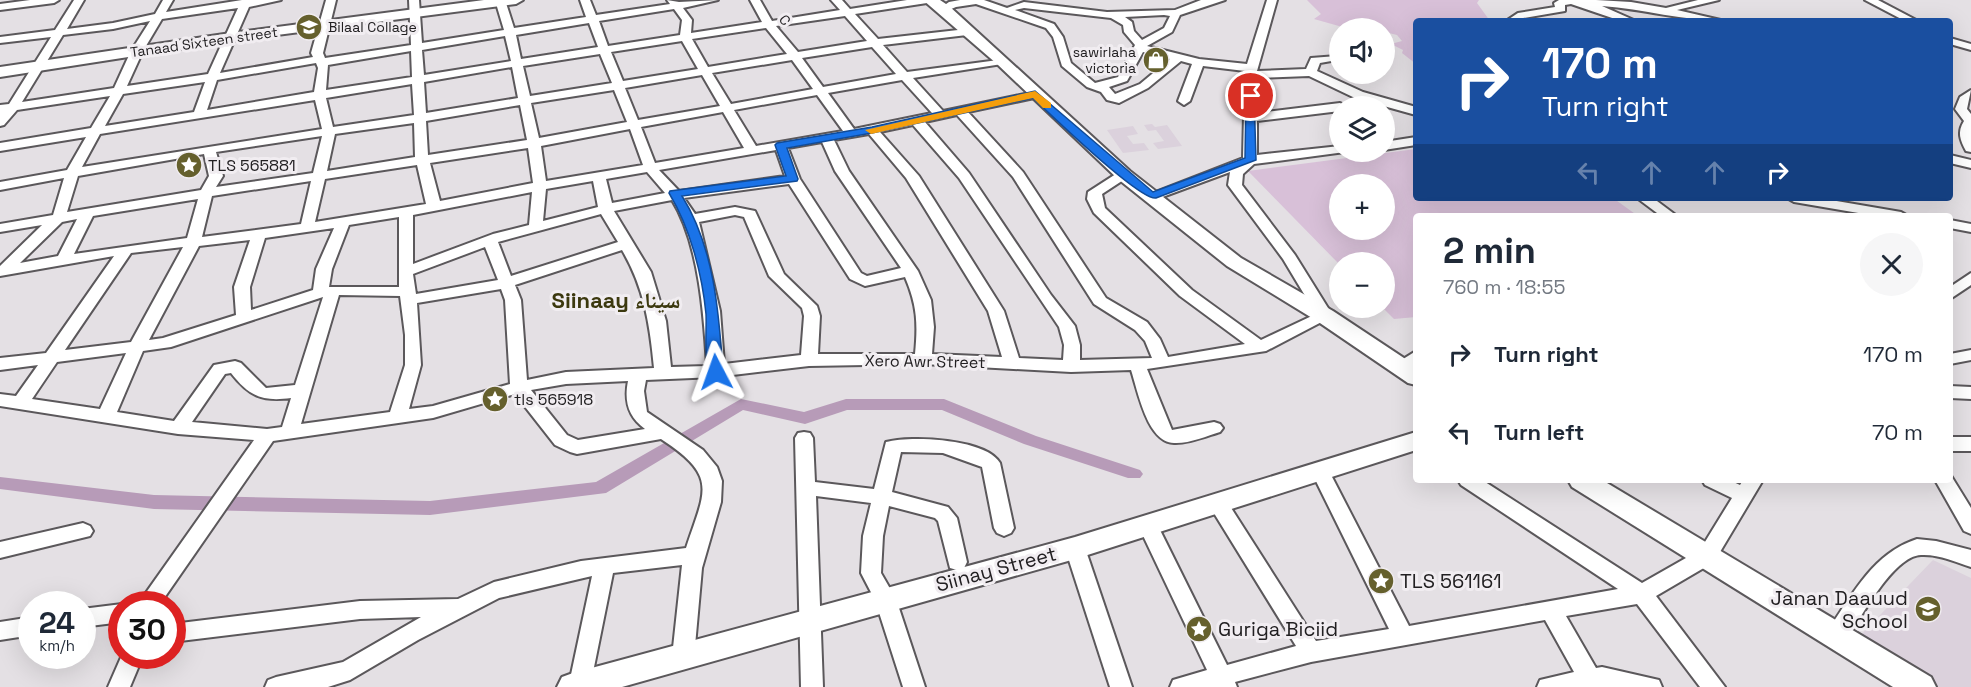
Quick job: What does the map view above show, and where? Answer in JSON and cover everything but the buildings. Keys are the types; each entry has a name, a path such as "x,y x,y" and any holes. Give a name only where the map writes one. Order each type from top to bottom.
{"street":[{"path":"0,7 54,0"},
{"path":"0,122 13,106 79,0"},
{"path":"1,272 58,217 72,173 119,91 137,51 168,0"},
{"path":"0,40 113,26 158,16 246,2 276,0"},
{"path":"307,227 328,132 322,113 321,60 317,53 331,0"},
{"path":"585,0 651,168 662,183 674,193 690,219 712,311 716,372"},
{"path":"0,108 593,20 674,3 713,0"},
{"name":"C","path":"754,0 768,24 795,56 851,134"},
{"path":"836,0 941,116"},
{"path":"1010,11 1014,6 1024,5 1114,15 1176,13 1201,3 1220,0"},
{"path":"1272,0 1251,71 1250,160 1236,173 1235,185 1290,258 1325,316"},
{"path":"1634,18 1640,14 1714,0"},
{"path":"1870,0 1908,18"},
{"path":"1889,0 1899,13"},
{"path":"505,1 534,143 540,186 536,200 536,228"},
{"name":"Tanaad Sixteen street","path":"0,72 324,26 414,7 505,1"},
{"path":"0,147 768,24 846,12 934,3 953,4 977,1 1050,26 1058,37 1062,58 1066,64 1091,85 1119,99 1144,86 1178,58"},
{"path":"1513,18 1561,9 1559,3 1564,1 1594,1 1704,18"},
{"path":"199,115 212,78 246,2"},
{"path":"1577,2 1622,18"},
{"path":"674,3 688,23 685,37 707,70 752,150"},
{"path":"934,3 1002,61 1124,175 1234,262 1411,366"},
{"path":"414,7 420,78 422,159 434,206"},
{"path":"1103,89 1102,86 1123,79 1140,46 1168,30 1176,13"},
{"path":"1114,15 1128,24 1129,32 1140,46 1178,58 1251,71 1280,75 1311,72 1359,95 1413,110"},
{"path":"0,186 209,150 420,118 875,43 967,32"},
{"path":"1953,42 1971,47"},
{"path":"1311,72 1315,60 1329,58"},
{"path":"0,228 206,193 534,143 903,76 1002,61"},
{"path":"1184,101 1199,62"},
{"path":"1,272 126,249 259,235 406,212 540,186 851,134 961,112 1035,94"},
{"path":"1971,94 1964,100 1961,109 1971,121"},
{"path":"1250,118 1329,108"},
{"path":"961,112 1018,174 1100,301 1141,326 1152,339 1163,363"},
{"path":"1953,117 1971,121"},
{"path":"917,121 964,176 1045,298 1067,326 1072,345 1071,366"},
{"path":"1971,121 1965,130 1965,137 1971,148"},
{"path":"872,130 912,176 936,218 996,311 1009,346 1011,364"},
{"path":"827,138 842,171 910,271 923,300 926,327 922,358"},
{"path":"1395,144 1413,141"},
{"path":"781,145 793,179 859,280 865,281 910,271"},
{"path":"106,416 137,347 194,241 206,193 216,176 209,150"},
{"path":"1152,196 1250,160 1329,151"},
{"path":"1953,160 1971,164"},
{"path":"1124,175 1101,186 1095,192 1094,199 1099,210 1186,293 1260,347"},
{"path":"599,176 606,210 643,272 658,321 663,373"},
{"path":"405,272 490,240 674,193 793,179"},
{"path":"1648,201 1666,213"},
{"path":"1802,201 1823,209 1868,213"},
{"path":"690,219 735,211 750,214 777,276 809,306 812,316 809,327 809,360"},
{"path":"63,261 88,212"},
{"path":"397,418 413,365 413,334 405,272 406,212"},
{"path":"289,433 326,292 324,268 344,221"},
{"path":"1953,225 1971,228"},
{"path":"244,317 242,287 259,235"},
{"path":"490,240 513,300 519,387 567,445 577,447 668,434"},
{"path":"0,364 137,347 182,339 326,292 408,296 506,283 625,244"},
{"path":"21,402 126,249"},
{"path":"1953,292 1971,278"},
{"name":"Xero Awr Street","path":"0,400 178,428 267,435 397,418 469,404 519,387 566,378 716,372 809,360 922,358 1071,366 1163,363 1260,347 1325,316"},
{"path":"1953,359 1971,356"},
{"path":"1137,364 1160,428 1166,435 1175,437 1214,428"},
{"path":"178,428 220,369 235,367 256,393 266,395 302,390"},
{"path":"638,374 634,391 639,415 692,453 707,469 713,482 706,521 694,555 683,657"},
{"path":"1953,392 1971,393"},
{"path":"157,591 267,435"},
{"path":"804,438 812,687"},
{"path":"914,687 885,599 871,573 873,536 884,497 893,447 908,442 949,449 991,463 1004,528"},
{"name":"Siinay Street","path":"577,686 1075,548 1413,443"},
{"path":"1953,444 1971,444"},
{"path":"1321,473 1403,636"},
{"path":"1473,483 1642,594 1713,687"},
{"path":"1586,483 1838,634 1920,687"},
{"path":"1181,687 1224,681 1311,652 1642,594 1707,556 1749,488 1726,483"},
{"path":"1947,483 1971,526"},
{"path":"805,488 884,497 941,512 947,518 957,562"},
{"path":"1219,505 1311,652"},
{"path":"1148,525 1224,681"},
{"path":"0,550 83,531"},
{"path":"1838,634 1888,563 1902,554 1918,547 1960,554 1971,559"},
{"path":"1075,548 1120,687"},
{"path":"276,687 325,678 350,669 410,633 494,591 581,569 604,568 694,555"},
{"path":"577,686 604,568"},
{"path":"186,631 360,610 463,607"},
{"path":"1551,610 1590,679"},
{"path":"0,631 18,628"},
{"path":"119,687 127,669"},
{"path":"1557,686 1602,677 1648,687"}],"shaded area":[{"path":"1307,0 1479,0 1477,3 1488,18 1413,18 1413,62 1402,53 1403,50 1395,46 1395,43 1402,41 1395,34 1395,18 1329,18 1329,23 1314,19 1321,14"},
{"path":"1152,124 1155,127 1167,125 1182,146 1158,149 1153,143 1164,141 1156,130 1148,131 1144,125"},
{"path":"1133,126 1138,134 1127,136 1133,144 1144,143 1149,150 1123,153 1107,130"},
{"path":"1413,149 1413,201 1617,201 1634,213 1413,213 1413,317 1394,319 1395,252 1329,254 1248,171 1329,160 1395,162 1395,152"},
{"name":"Janan Daauud School","path":"1933,560 1971,578 1971,687 1936,687 1856,640"}],"waterway":[{"path":"0,483 154,502 430,508 600,488 741,404 805,418 846,404 944,405 1030,440 1134,474"}],"slow traffic":[{"path":"871,130 1035,94 1047,105"}],"place":[{"name":"Bilaal Collage","path":"309,27"},
{"name":"sawirlaha victoria","path":"1156,60"},
{"name":"TLS 565881","path":"189,165"},
{"name":"tls 565918","path":"495,399"},
{"name":"TLS 561161","path":"1381,581"},
{"name":"Janan Daauud School","path":"1928,609"},
{"name":"Guriga Biciid","path":"1199,629"}],"district":[{"name":"Siinaay سيناء","path":"616,300"}],"route":[{"path":"716,372 712,311 706,281 690,219 674,193 793,179 781,145 872,130 1035,94 1124,175 1152,196 1250,160 1251,96"}]}
